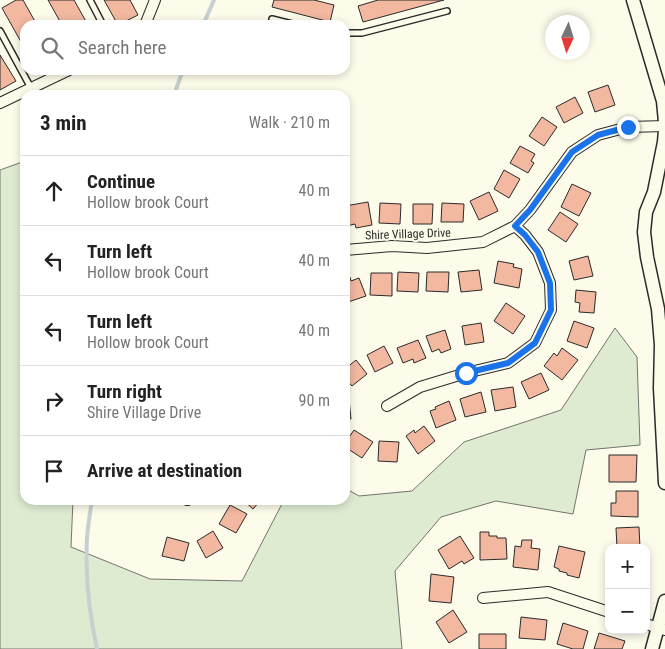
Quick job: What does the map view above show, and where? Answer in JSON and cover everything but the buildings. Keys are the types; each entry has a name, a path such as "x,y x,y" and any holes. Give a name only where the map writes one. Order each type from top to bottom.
{"street":[{"path":"147,20 155,0"},
{"path":"634,0 664,101 665,124"},
{"path":"31,89 59,75"},
{"path":"0,102 20,94"},
{"name":"Shire Village Drive","path":"350,250 392,246 427,248 483,242 515,226 530,210 572,152 598,135 628,127 665,124"},
{"path":"665,130 654,192 646,212 644,232 658,310 662,345 660,388 665,483"},
{"path":"387,406 420,387 508,363 535,343 551,310 550,283 538,252 525,235 515,226"},
{"path":"483,598 548,592 605,611"},
{"path":"652,649 656,627 665,602"}],"lane":[{"path":"90,0 100,20"},
{"path":"350,33 362,33 447,11"},
{"path":"272,19 276,20"},
{"path":"0,31 20,68"},
{"path":"24,75 31,89"}],"green space":[{"path":"20,163 20,505 73,505 71,547 150,579 242,581 281,505 350,505 350,491 359,496 412,491 464,442 561,410 615,328 637,357 640,445 586,450 573,514 496,501 441,517 395,571 402,649 0,649 0,170"}],"waterway":[{"path":"205,20 214,0"},
{"path":"176,90 181,75"},
{"path":"91,505 87,538 87,580 97,649"}],"route":[{"path":"466,373 508,363 535,343 551,310 550,283 538,252 525,235 515,226 530,210 572,152 598,135 628,127"}]}
